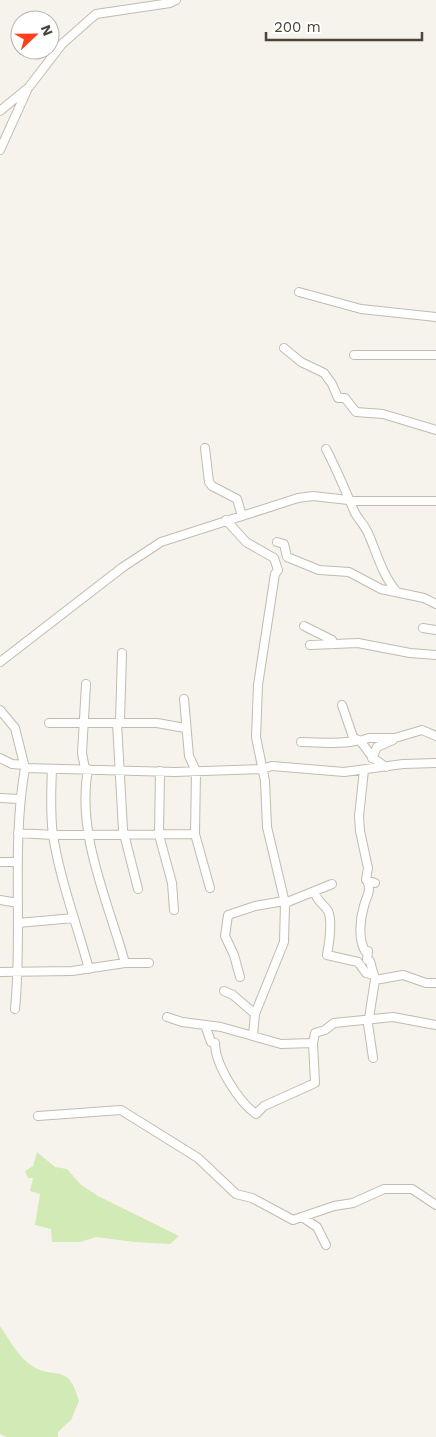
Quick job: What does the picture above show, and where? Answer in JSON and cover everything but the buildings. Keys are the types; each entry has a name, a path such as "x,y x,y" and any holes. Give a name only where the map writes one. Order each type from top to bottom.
{"street":[{"path":"0,111 29,86 62,44 96,14 170,3 176,0"},
{"path":"0,150 29,86"},
{"path":"299,292 361,310 436,317"},
{"path":"284,348 301,362 324,373 332,384 338,398 345,398 356,412 383,414 436,430"},
{"path":"354,355 436,355"},
{"path":"205,448 209,482 212,486 237,500 242,516"},
{"path":"326,449 350,501 377,552 380,567 397,592"},
{"path":"0,662 146,551 171,537 298,498 313,496 350,501 436,501"},
{"path":"226,520 246,542 274,558 278,565 258,685 256,737 265,781 267,827 285,902 284,942 255,1014 253,1035"},
{"path":"277,542 284,544 287,557 302,564 319,570 349,572 381,589 424,598 436,604"},
{"path":"304,626 332,640 334,644"},
{"path":"423,628 436,630"},
{"path":"310,645 358,643 410,653 436,655"},
{"path":"122,653 118,770 124,835 138,889"},
{"path":"86,684 82,753 86,769 84,791 90,834 100,884 125,963"},
{"path":"184,699 185,728 189,756 196,771 195,834 210,888"},
{"path":"342,705 350,733 372,758 386,767"},
{"path":"0,710 15,728 24,766 18,833 18,972 14,1009"},
{"path":"49,723 157,723 185,728"},
{"path":"372,758 377,747 394,738 422,730 436,736"},
{"path":"301,742 329,741 348,744 368,738 394,738"},
{"path":"0,758 12,764 52,769 160,771 262,769 272,766 326,772 436,763"},
{"path":"52,769 50,798 53,835 89,969"},
{"path":"364,770 359,823 372,883 361,917 361,942 365,951 368,951 367,960 370,961 374,977 368,1024 373,1058"},
{"path":"160,771 159,834 172,883 174,910"},
{"path":"0,798 20,799"},
{"path":"18,833 53,835 195,834"},
{"path":"0,862 17,862"},
{"path":"240,977 234,954 225,936 228,915 255,906 285,902 332,884"},
{"path":"315,892 316,897 327,911 329,917 327,955 358,962 366,973 374,977 403,975 429,984 436,983"},
{"path":"0,900 18,903"},
{"path":"18,923 74,918"},
{"path":"0,972 72,971 125,963 149,963"},
{"path":"224,991 233,995 255,1014"},
{"path":"167,1017 182,1022 253,1035 281,1044 313,1043"},
{"path":"205,1025 211,1042 215,1043 217,1054 230,1083 239,1098 256,1114 264,1106 315,1083 314,1033 325,1030 334,1022 393,1017 436,1025"},
{"path":"38,1116 121,1110 198,1158 236,1194 252,1198 293,1220 334,1206 353,1203 384,1189 412,1189 436,1205"},
{"path":"302,1217 317,1227 326,1245"}],"green space":[{"path":"37,1152 55,1167 67,1169 80,1184 98,1196 179,1236 170,1244 96,1237 80,1242 52,1242 51,1229 35,1225 40,1194 30,1191 33,1178 28,1178 25,1171 33,1166"},
{"path":"0,1326 16,1351 28,1363 37,1369 65,1376 75,1388 79,1401 71,1420 58,1432 58,1437 7,1437 0,1434"}]}
